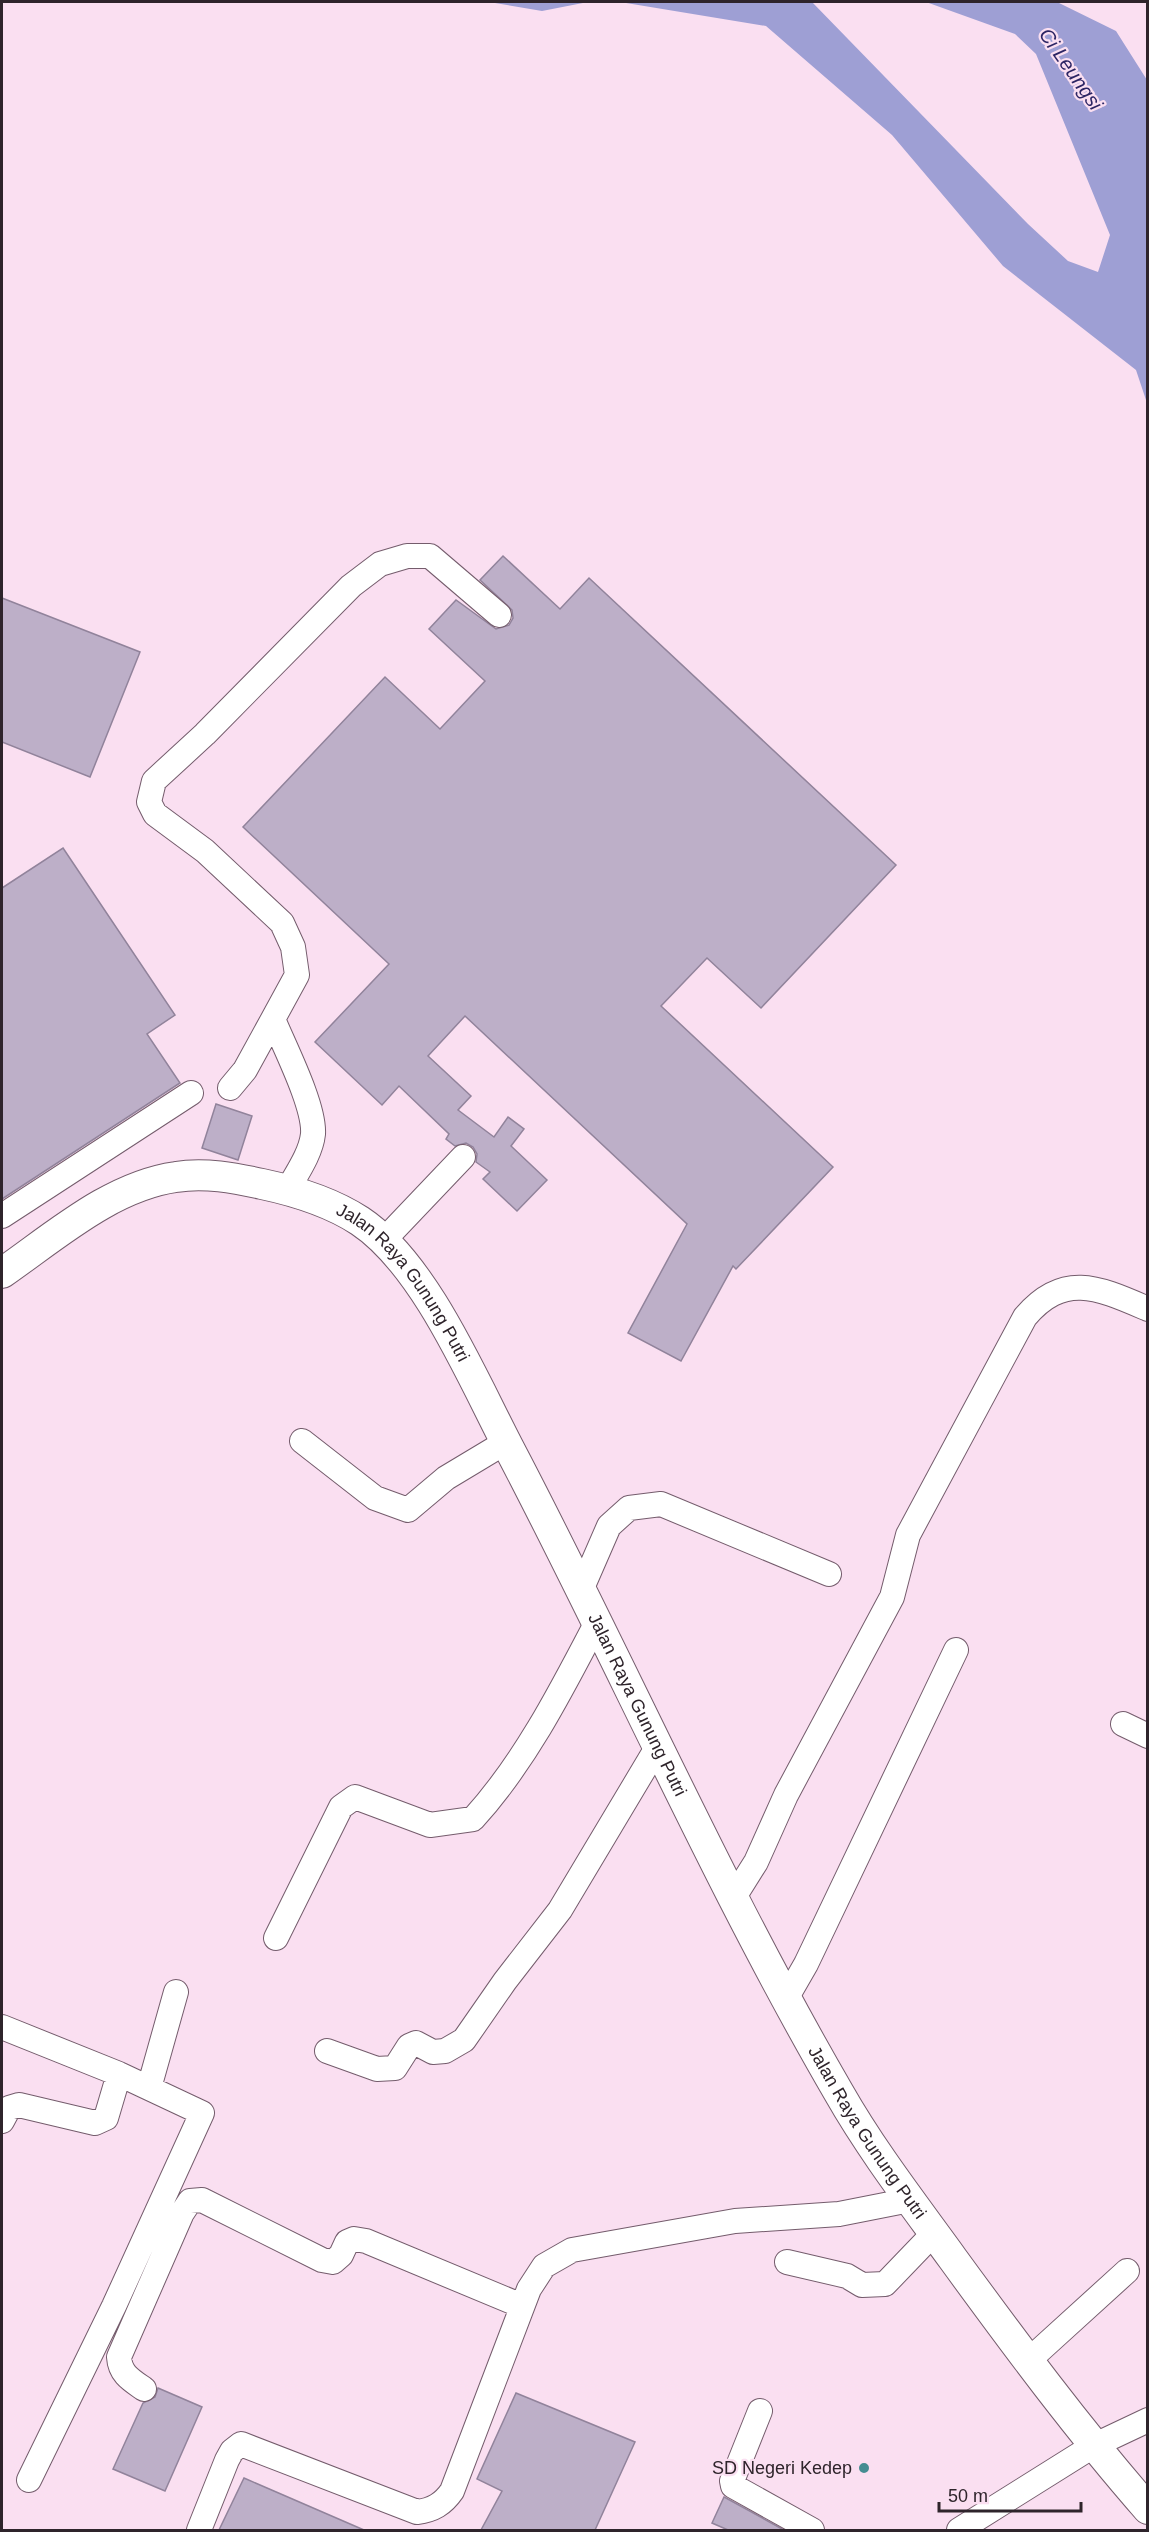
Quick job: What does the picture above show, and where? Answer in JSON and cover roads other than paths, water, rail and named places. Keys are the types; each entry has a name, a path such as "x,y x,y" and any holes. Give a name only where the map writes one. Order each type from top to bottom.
{"main road":[{"name":"Jalan Raya Gunung Putri","path":"2,1273 102,1205 144,1185 177,1176 239,1179 288,1189 358,1220 384,1240 408,1268 443,1324 506,1442 582,1588 734,1897 840,2096 910,2200 1028,2361 1093,2446 1148,2509"}],"street":[{"path":"230,1088 245,1070 297,975 293,947 282,923 205,851 155,814 149,802 154,781 205,734 351,586 380,564 407,556 430,556 499,615"},
{"path":"273,1019 309,1109 312,1134 306,1155 288,1189"},
{"path":"2,1216 190,1093"},
{"path":"384,1240 463,1156"},
{"path":"734,1897 756,1862 786,1795 892,1597 908,1534 1025,1317 1040,1299 1072,1286 1111,1293 1148,1309"},
{"path":"302,1441 375,1498 408,1510 446,1478 506,1442"},
{"path":"582,1588 609,1526 629,1508 660,1504 829,1574"},
{"path":"276,1938 341,1807 348,1801 355,1797 430,1825 473,1820 492,1799 555,1701 598,1620"},
{"path":"787,1997 806,1964 956,1650"},
{"path":"1123,1724 1148,1736"},
{"path":"327,2050 377,2069 395,2068 409,2046 416,2043 433,2052 464,2040 505,1981 560,1910 658,1746"},
{"path":"149,2088 176,1992"},
{"path":"2,2026 119,2074 202,2113 114,2306 28,2480"},
{"path":"2,2121 9,2108 19,2105 95,2122 106,2118 119,2074"},
{"path":"144,2389 125,2375 120,2367 119,2357 182,2213 190,2201 202,2200 322,2260 333,2262 341,2255 347,2242 354,2239 366,2241 522,2306"},
{"path":"199,2530 227,2460 232,2451 241,2444 417,2512 440,2505 452,2492 529,2289 544,2266 572,2250 735,2221 839,2214 910,2200"},
{"path":"787,2262 847,2276 862,2285 885,2284 934,2233"},
{"path":"1028,2361 1127,2271"},
{"path":"760,2411 732,2481 733,2486 812,2530"},
{"path":"959,2530 1093,2446 1148,2420"}],"water":[{"path":"489,2 588,2 542,11"},
{"name":"Ci Leungsi","path":"620,2 812,2 1028,224 1068,261 1098,272 1110,235 1036,54 1015,34 926,2 1057,2 1116,31 1147,80 1147,403 1136,370 1003,266 892,135 766,26"}],"place":[{"name":"SD Negeri Kedep","path":"864,2468"}]}
